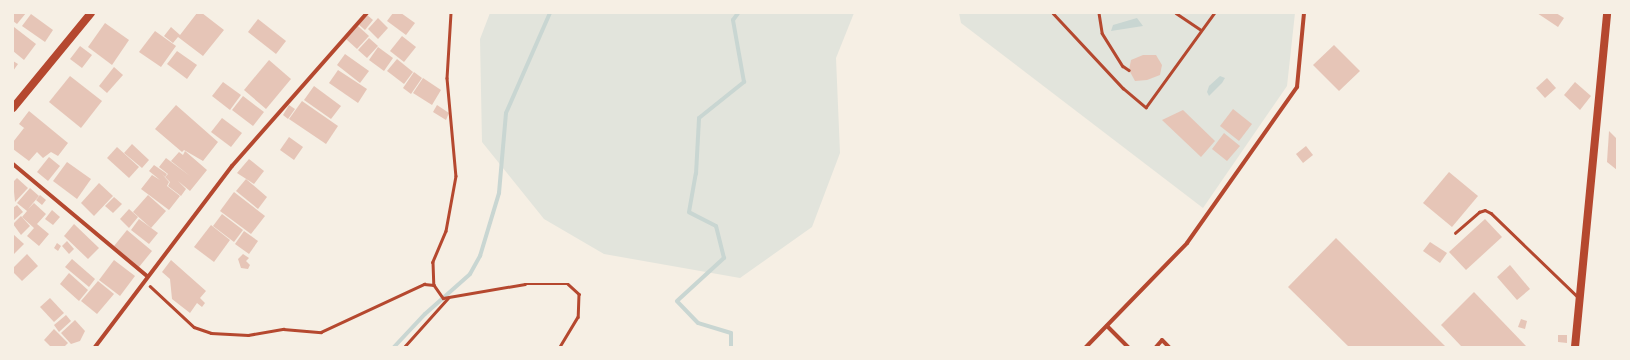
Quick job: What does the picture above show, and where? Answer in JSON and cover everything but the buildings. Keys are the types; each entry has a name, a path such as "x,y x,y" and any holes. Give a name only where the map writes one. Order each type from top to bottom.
{"main road":[{"path":"13,108 91,13"},
{"path":"1575,347 1606,13"}],"street":[{"path":"95,347 145,278 232,166 367,13"},
{"path":"1086,347 1187,243 1297,87 1304,13"},
{"path":"13,164 145,278"},
{"path":"1107,326 1128,347"},
{"path":"1156,347 1162,340 1170,347"}],"lane":[{"path":"1053,13 1123,88 1146,107 1214,13"},
{"path":"1176,13 1201,30"},
{"path":"1454,233 1479,212 1485,210 1491,212 1579,298"}],"path":[{"path":"451,13 447,78 456,176 446,231 433,262 434,285 443,298 448,298 525,284 568,284 579,294 578,317 560,347"},
{"path":"1099,13 1102,33 1123,66 1129,70"},
{"path":"145,278 194,327 211,333 248,335 283,330 321,332 424,284 434,285"},
{"path":"404,347 448,298"}],"shaded area":[{"path":"490,13 854,13 836,58 840,153 812,227 740,278 604,254 544,219 482,142 480,39"},
{"path":"959,13 1295,13 1287,86 1203,208 961,23"},
{"path":"1137,18 1143,26 1111,31 1113,25"},
{"path":"1220,76 1225,78 1209,96 1207,92 1209,86"}],"waterway":[{"path":"394,347 425,314 470,274 480,256 499,193 506,113 550,13"},
{"path":"731,347 731,333 698,323 677,301 724,258 716,226 689,212 696,174 699,118 744,82 733,20 738,13"}]}
